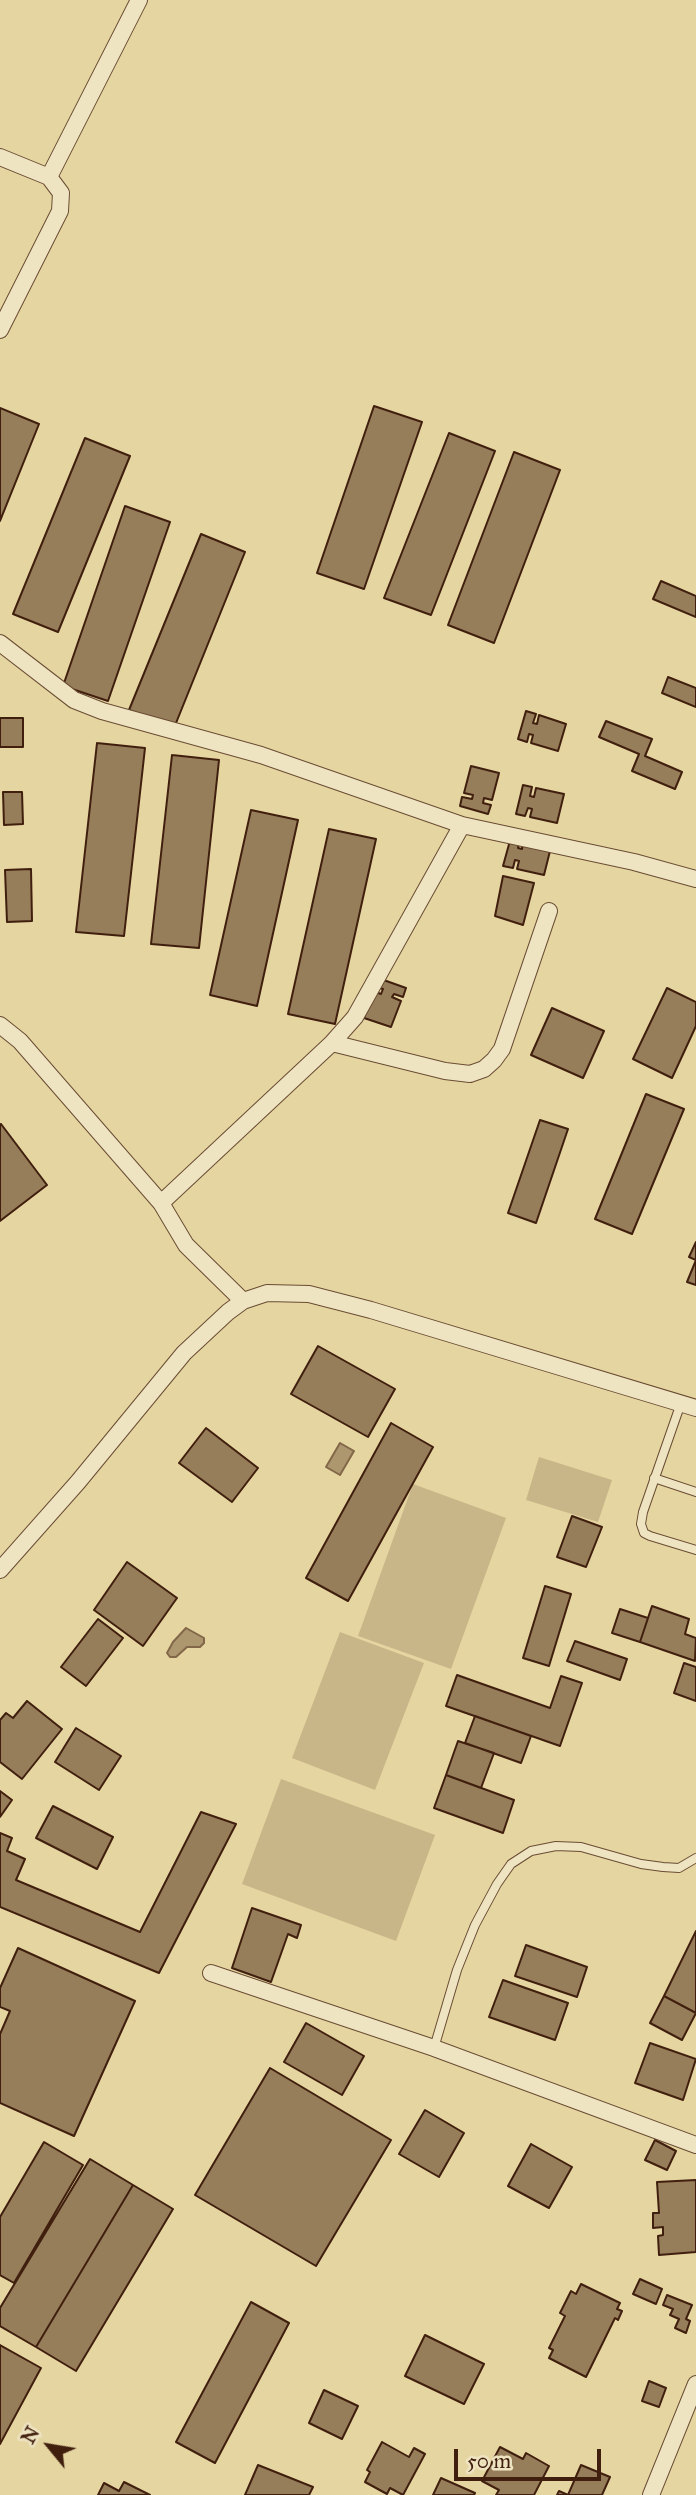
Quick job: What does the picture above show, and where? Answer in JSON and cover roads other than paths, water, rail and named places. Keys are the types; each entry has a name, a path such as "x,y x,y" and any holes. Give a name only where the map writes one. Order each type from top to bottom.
{"street":[{"path":"49,177 139,0"},
{"path":"0,157 49,177 61,193 60,211 0,330"},
{"path":"0,643 74,700 102,711 261,755 462,825 696,879"},
{"path":"161,1203 332,1043 355,1017 462,825"},
{"path":"332,1043 445,1071 470,1074 484,1069 502,1049 549,911"},
{"path":"0,1025 20,1041 161,1203 186,1245 243,1301"},
{"path":"0,1570 78,1482 184,1353 243,1301 267,1293 309,1294 371,1310 689,1405"},
{"path":"211,1973 434,2048 696,2145"},
{"path":"651,2495 696,2384"}],"lane":[{"path":"689,1405 654,1478 641,1524 644,1532 696,1550"},
{"path":"654,1478 696,1492"},
{"path":"434,2048 457,1970 475,1925 497,1884 512,1864 531,1850 556,1846 581,1847 641,1864 663,1867 679,1867 696,1858"}]}
